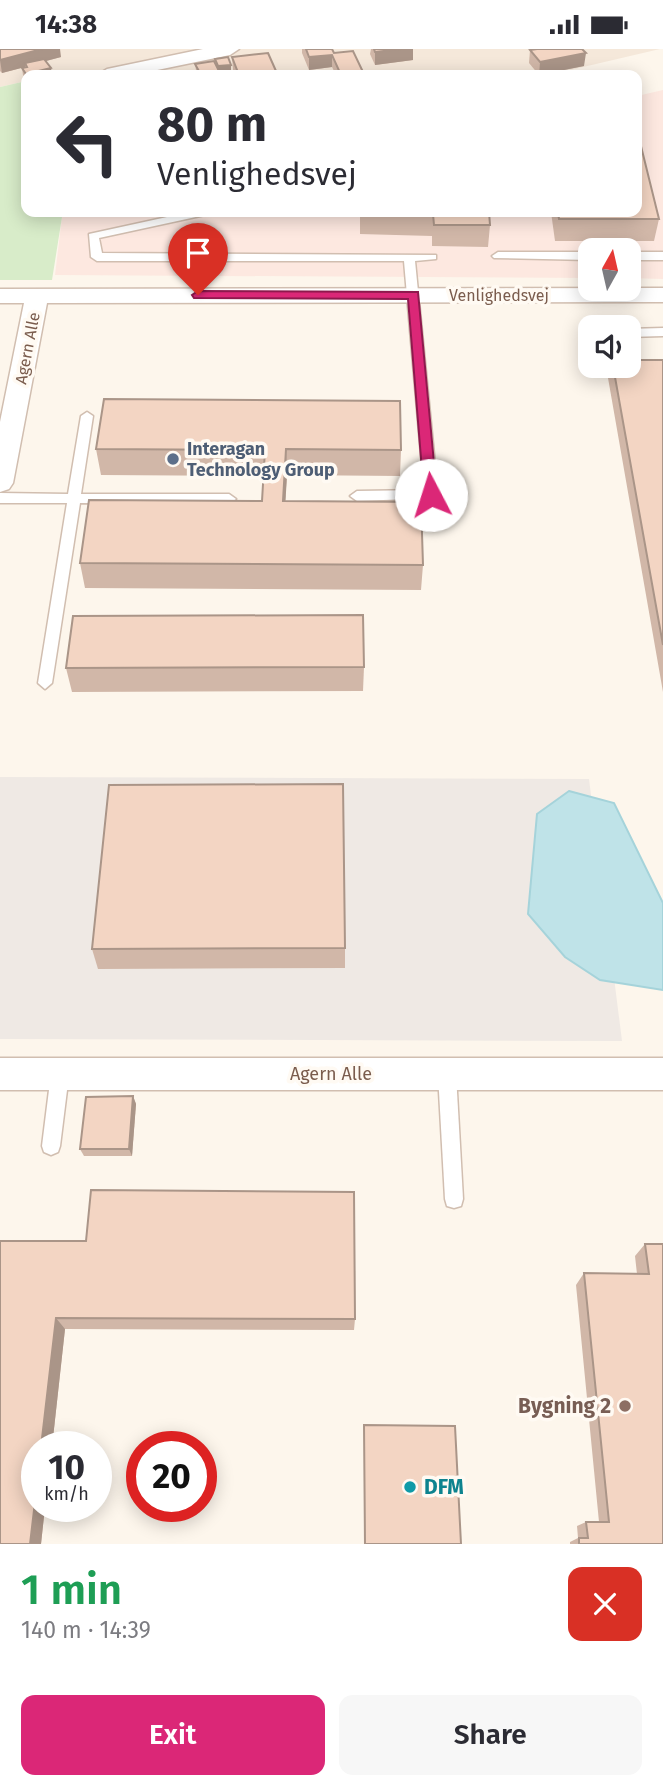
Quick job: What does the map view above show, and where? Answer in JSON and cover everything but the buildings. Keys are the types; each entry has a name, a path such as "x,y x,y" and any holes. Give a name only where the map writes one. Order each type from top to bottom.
{"street":[{"path":"131,70 230,49"},
{"name":"Venlighedsvej","path":"0,296 663,295"},
{"name":"Agern Alle","path":"0,483 37,296"},
{"name":"Agern Alle","path":"0,1074 663,1074"}],"lane":[{"path":"182,217 93,236 97,257 432,257"},
{"path":"641,256 663,256"},
{"path":"357,496 431,495 409,257"},
{"path":"498,257 578,257"},
{"path":"641,333 663,332"},
{"path":"46,683 88,416"},
{"path":"0,498 229,499"},
{"path":"447,1074 454,1199"},
{"path":"51,1146 60,1075"}],"shaded area":[{"path":"0,49 660,49 570,70 21,70 21,82 0,87"},
{"path":"663,90 663,279 641,278 641,238 578,238 578,278 55,275 62,217 642,217 642,95"},
{"path":"0,777 589,779 622,1041 0,1039"}],"green space":[{"path":"21,82 21,217 62,217 52,280 0,280 0,87"}],"water":[{"path":"569,791 614,803 663,903 663,990 600,980 565,957 528,914 537,814"}],"place":[{"name":"Interagan Technology Group","path":"173,459"},
{"name":"Bygning 2","path":"625,1406"},
{"name":"DFM","path":"410,1487"}],"route":[{"path":"198,295 413,295 431,495"}]}
